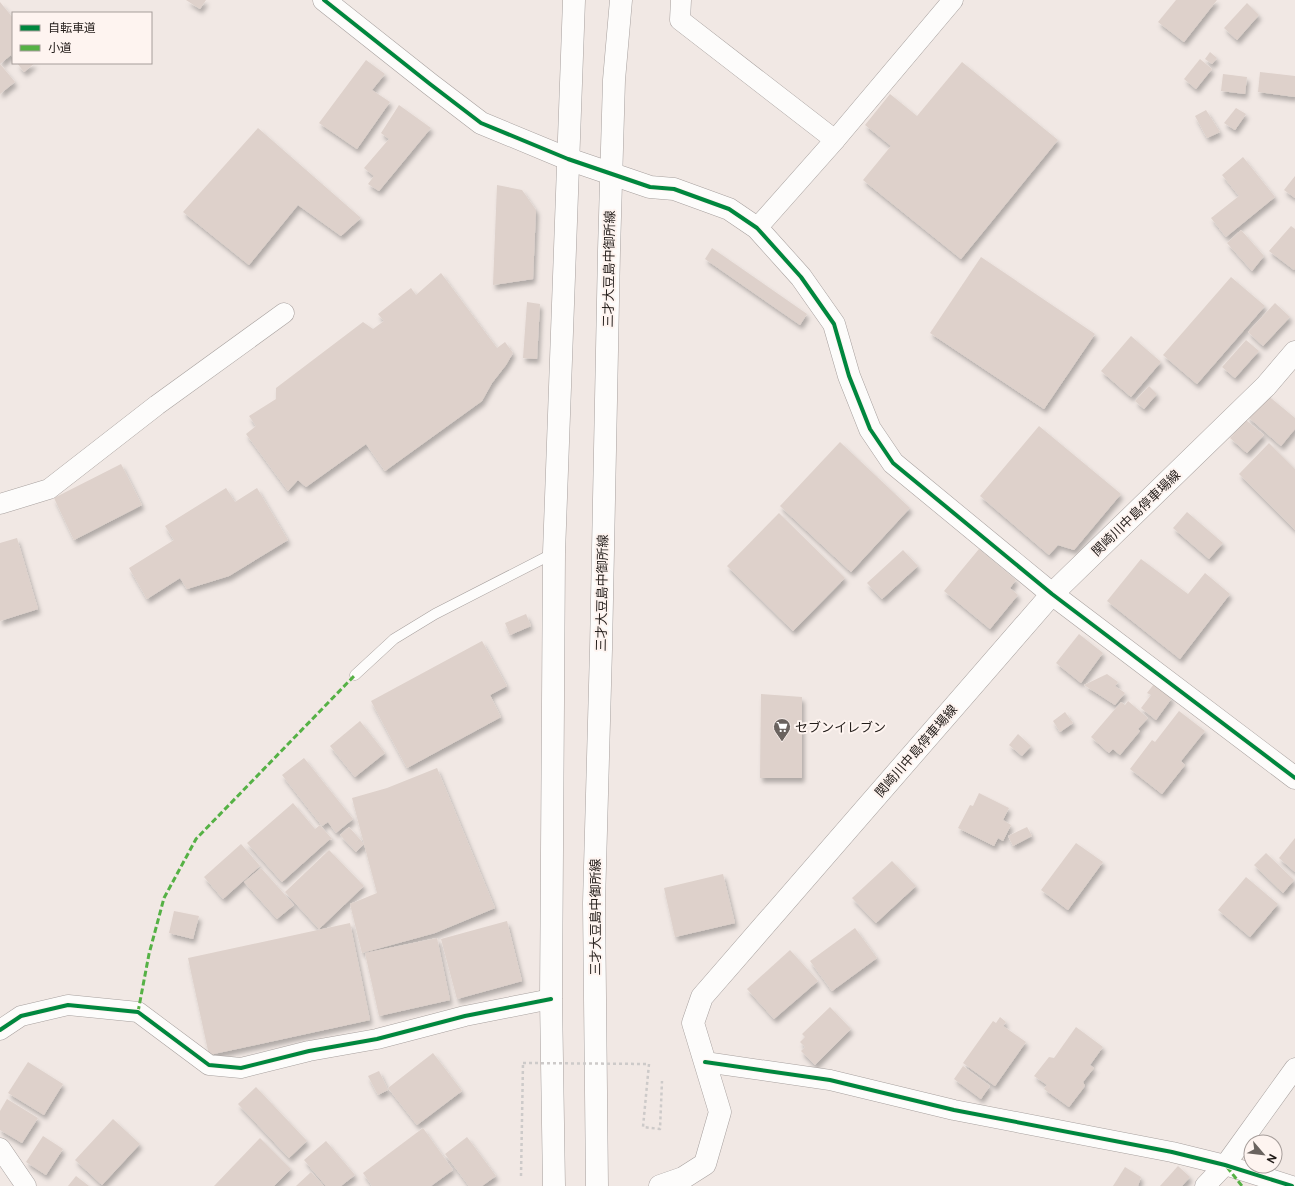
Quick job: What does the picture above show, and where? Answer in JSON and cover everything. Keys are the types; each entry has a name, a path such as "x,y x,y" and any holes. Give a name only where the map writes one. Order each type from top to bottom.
{"main road":[{"path":"324,0 481,123 568,159 650,187 674,189 729,209 757,228 800,277 834,324 849,376 870,428 893,463 1052,594 1295,778"},
{"path":"554,1186 551,999 554,553 574,0"},
{"name":"三才大豆島中御所線","path":"597,1186 594,903 614,80 621,0"},
{"name":"関崎川中島停車場線","path":"660,1186 683,1178 705,1164 720,1112 693,1023 702,998 1052,594 1266,386 1295,352"}],"street":[{"path":"681,0 680,20 836,140"},
{"path":"757,228 836,140 953,0"},
{"path":"0,504 49,490 157,405 284,313"},
{"path":"0,1030 21,1016 68,1004 138,1012 209,1065 241,1068 309,1051 377,1039 465,1016 551,999"},
{"path":"705,1062 830,1080 954,1110 1172,1152 1225,1164 1292,1186"},
{"path":"1205,1186 1225,1164 1295,1068"},
{"path":"0,1148 26,1186"}],"lane":[{"path":"355,675 394,639 435,614 554,553"}],"path":[{"path":"521,1176 523,1063 649,1064 644,1127 660,1129 662,1081"}],"building":[{"path":"186,0 206,0 200,9"},
{"path":"1176,0 1217,0 1184,42 1158,22"},
{"path":"0,2 12,17 12,56 11,55 0,64"},
{"path":"1247,3 1259,15 1237,40 1224,28"},
{"path":"1210,52 1217,58 1212,64 1205,59"},
{"path":"1200,59 1212,69 1196,89 1184,79"},
{"path":"366,60 385,74 372,90 390,102 357,149 319,123"},
{"path":"962,62 1058,140 961,259 863,180 891,146 865,125 890,94 917,116"},
{"path":"0,64 15,82 0,94"},
{"path":"18,64 34,64 24,72"},
{"path":"1260,72 1295,76 1295,97 1258,92"},
{"path":"1223,74 1247,77 1245,94 1221,91"},
{"path":"399,105 431,128 379,191 368,184 374,176 364,168 389,139 381,133"},
{"path":"1236,108 1246,114 1235,130 1224,123"},
{"path":"1206,110 1220,132 1207,138 1195,116"},
{"path":"258,128 361,218 341,236 298,205 249,265 183,212"},
{"path":"1243,157 1275,197 1226,237 1211,218 1239,196 1222,175"},
{"path":"1295,176 1295,198 1284,190"},
{"path":"497,185 522,190 536,210 533,279 493,285"},
{"path":"1291,226 1295,229 1294,270 1269,251"},
{"path":"1241,230 1264,256 1252,271 1227,243"},
{"path":"712,248 807,314 800,325 705,259"},
{"path":"981,257 1095,334 1044,409 930,333"},
{"path":"441,273 497,348 505,342 513,353 492,383 482,401 385,471 366,444 306,487 298,480 288,491 246,434 256,426 249,416 276,399 276,388 363,322 373,329 384,321 378,314 411,288 416,295"},
{"path":"1231,277 1265,306 1197,384 1163,355"},
{"path":"527,302 540,304 537,359 523,358"},
{"path":"1275,303 1290,317 1263,346 1248,332"},
{"path":"1131,336 1161,362 1131,397 1101,371"},
{"path":"1246,340 1259,351 1235,378 1222,367"},
{"path":"1149,386 1157,394 1144,409 1135,401"},
{"path":"1266,394 1295,418 1295,429 1281,446 1247,416"},
{"path":"1246,420 1264,435 1247,453 1230,438"},
{"path":"1039,426 1121,494 1074,550 1058,545 1049,555 980,496"},
{"path":"840,442 910,508 851,572 780,506"},
{"path":"1269,443 1295,469 1295,530 1239,474"},
{"path":"121,464 142,505 74,540 54,498"},
{"path":"226,488 235,502 257,488 288,540 229,576 187,589 180,578 147,599 129,568 174,540 165,526"},
{"path":"1187,512 1223,543 1209,559 1173,528"},
{"path":"779,513 845,578 793,631 727,566"},
{"path":"17,538 38,609 0,621 0,543"},
{"path":"979,549 1016,580 1010,588 1018,595 990,629 944,591"},
{"path":"903,550 918,566 882,599 867,583"},
{"path":"1141,559 1188,594 1205,573 1230,594 1180,659 1107,601"},
{"path":"526,614 531,626 510,635 505,623"},
{"path":"1079,634 1103,653 1081,683 1056,663"},
{"path":"482,641 507,686 490,695 501,717 407,768 371,701"},
{"path":"1107,674 1118,682 1115,686 1125,693 1115,705 1084,685"},
{"path":"1154,684 1172,698 1156,720 1141,708 1151,695 1147,693"},
{"path":"761,694 802,697 802,778 760,778"},
{"path":"1128,701 1148,718 1138,729 1140,731 1120,755 1113,749 1109,753 1091,737 1121,702 1125,705"},
{"path":"1179,711 1205,731 1181,761 1185,765 1162,794 1130,769 1152,740 1155,742"},
{"path":"1065,712 1073,723 1060,732 1053,721"},
{"path":"360,721 385,753 355,777 330,746"},
{"path":"1018,734 1031,746 1022,756 1009,745"},
{"path":"304,758 353,819 336,833 328,822 322,826 282,775"},
{"path":"437,768 495,908 435,933 362,953 350,904 377,893 352,798 387,788"},
{"path":"979,793 1009,808 1003,820 1011,825 1003,841 998,838 994,846 958,828 970,805 973,806"},
{"path":"293,803 315,829 320,825 332,839 282,882 247,843"},
{"path":"349,827 364,844 356,852 340,835"},
{"path":"1027,827 1032,836 1013,846 1008,836"},
{"path":"1295,838 1295,872 1279,858"},
{"path":"1076,843 1103,862 1068,910 1041,890"},
{"path":"241,844 260,866 223,899 204,877"},
{"path":"329,850 364,886 319,929 285,892"},
{"path":"1266,853 1294,880 1283,893 1254,865"},
{"path":"892,861 916,886 876,923 852,898"},
{"path":"261,868 294,905 277,919 244,882"},
{"path":"723,874 735,923 675,937 664,888"},
{"path":"1246,877 1278,904 1250,937 1218,910"},
{"path":"174,911 199,916 193,939 169,933"},
{"path":"507,921 522,981 457,999 441,939"},
{"path":"350,923 370,1020 209,1055 188,958"},
{"path":"855,928 877,958 832,991 810,961"},
{"path":"437,938 450,1000 379,1016 365,953"},
{"path":"790,950 818,981 774,1019 747,989"},
{"path":"830,1007 851,1029 815,1065 801,1051 805,1047 800,1042 805,1037 802,1034"},
{"path":"1000,1017 1006,1022 1003,1026 1026,1042 995,1086 963,1063 993,1021 996,1023"},
{"path":"1076,1027 1103,1047 1090,1065 1094,1068 1083,1082 1085,1086 1069,1107 1044,1089 1047,1085 1034,1076 1049,1057 1054,1058"},
{"path":"433,1053 462,1091 417,1125 388,1088"},
{"path":"28,1062 63,1084 44,1115 8,1093"},
{"path":"963,1066 990,1086 981,1099 954,1079"},
{"path":"379,1071 388,1090 378,1095 368,1076"},
{"path":"256,1087 307,1141 289,1158 238,1104"},
{"path":"7,1099 38,1118 22,1143 0,1130 0,1111"},
{"path":"113,1119 140,1144 102,1185 75,1160"},
{"path":"423,1128 453,1170 431,1186 372,1186 363,1173"},
{"path":"43,1136 63,1149 46,1175 26,1162"},
{"path":"467,1137 496,1176 482,1186 469,1186 445,1154"},
{"path":"260,1138 291,1169 274,1186 214,1186"},
{"path":"326,1141 355,1175 341,1186 326,1186 304,1160"},
{"path":"1178,1166 1190,1177 1182,1186 1160,1186"},
{"path":"1125,1167 1141,1177 1138,1186 1113,1186"},
{"path":"311,1172 324,1186 296,1186"},
{"path":"76,1176 89,1186 68,1186"}],"marked path":[{"path":"138,1012 149,954 164,898 196,839 355,675"},
{"path":"1227,1167 1242,1186"}],"cycle path":[{"path":"324,0 481,123 568,159 650,187 674,189 729,209 757,228 801,277 834,324 849,376 870,429 893,463 1052,594 1295,778"},
{"path":"0,1030 21,1016 68,1005 138,1012 209,1065 241,1068 309,1051 377,1039 465,1016 551,999"},
{"path":"705,1062 830,1080 954,1110 1172,1152 1225,1165 1292,1186"}],"place":[{"name":"セブンイレブン","path":"782,742"}]}
